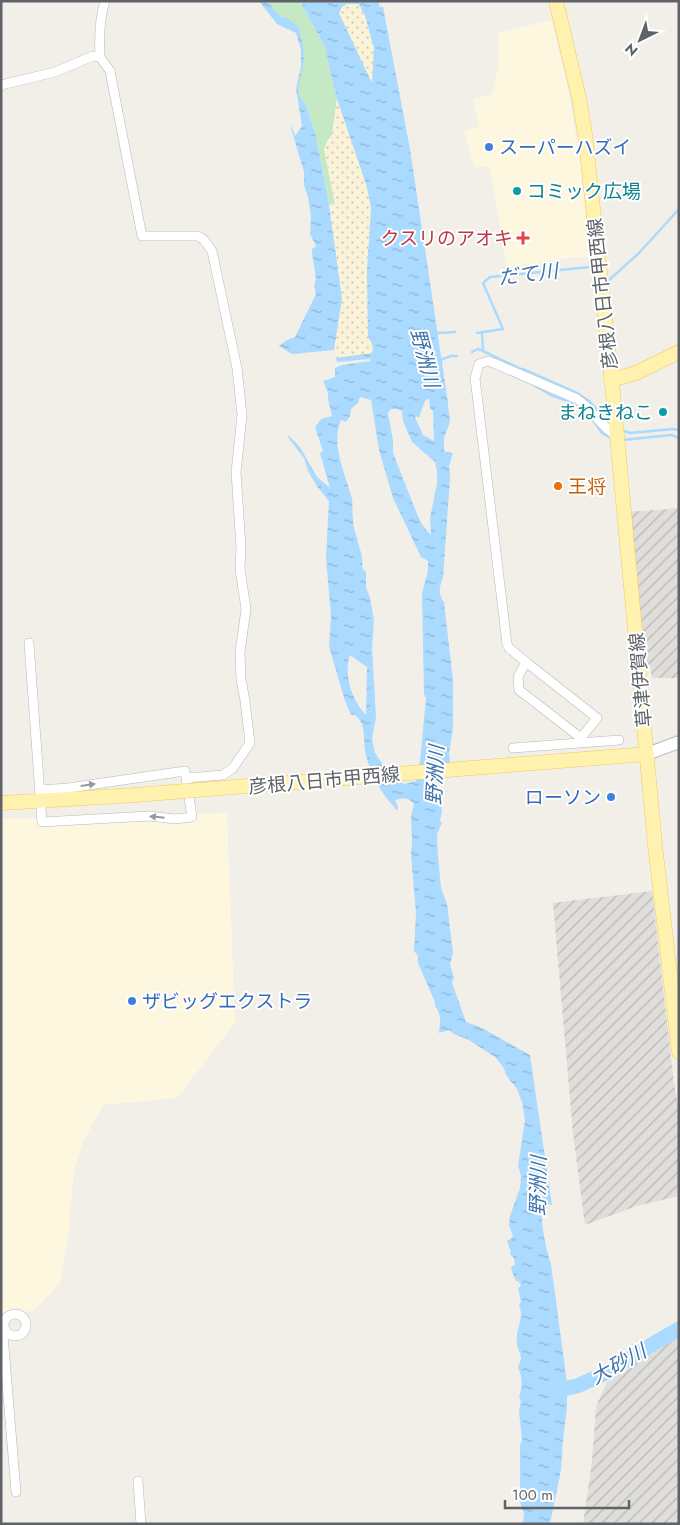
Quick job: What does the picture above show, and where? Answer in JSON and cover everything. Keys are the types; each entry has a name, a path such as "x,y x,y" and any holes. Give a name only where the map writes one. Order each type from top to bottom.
{"main road":[{"name":"彦根八日市甲西線","path":"556,1 577,89 585,134 611,380"},
{"path":"611,380 636,373 679,352"},
{"name":"草津伊賀線","path":"611,380 647,754 674,965 679,1052"},
{"name":"彦根八日市甲西線","path":"1,804 40,796 136,795 647,754"}],"street":[{"path":"105,1 99,35 100,57 110,70 142,236 198,236 212,251 237,368 242,415 236,472 241,547 240,569 246,609 240,652 241,679 250,743 233,768 223,775 187,778"},
{"path":"1,85 55,72 94,56 100,57"},
{"path":"582,760 581,740 597,718 526,662 509,648 507,644 475,378 479,364 488,361 577,399 586,405 610,432 617,436"},
{"path":"29,643 40,796 42,822 149,816 175,819 192,816 185,771 68,788 40,796"},
{"path":"526,662 518,677 519,690 581,740"},
{"path":"513,748 581,740 619,740"},
{"path":"647,754 679,742"},
{"path":"4,1334 16,1492"},
{"path":"138,1481 141,1524"}],"shaded area":[{"path":"552,20 567,84 580,158 591,258 574,257 507,267 490,166 474,168 464,131 479,127 473,100 492,94 499,65 498,33"},
{"path":"679,508 679,678 652,678 650,665 646,665 643,645 628,512"},
{"path":"227,813 235,1023 177,1098 103,1105 85,1138 75,1167 69,1216 70,1226 60,1283 33,1312 18,1308 7,1310 1,1315 1,819"},
{"path":"652,891 674,1084 679,1110 679,1196 637,1206 585,1225 573,1134 553,903"},
{"path":"679,1338 679,1524 583,1524 592,1461 596,1407 607,1382"}],"green space":[{"path":"267,1 300,1 324,45 337,99 332,135 324,149 335,204 329,205 316,136 306,105 299,95 298,89 304,61 300,30 287,18 281,17"}],"sand":[{"path":"347,4 359,4 365,16 374,48 372,84 339,13 342,7"},
{"path":"337,99 366,181 371,208 367,271 368,337 372,343 373,353 336,358 334,350 342,298 329,205 335,204 324,149 332,135"}],"water":[{"path":"259,1 267,1 281,17 287,18 299,27 304,62 298,89 299,95 306,105 316,136 329,205 342,298 334,350 292,354 279,346 295,337 316,294 312,249 316,246 310,234 311,217 304,185 304,172 291,128 291,125 295,136 302,126 296,89 301,67 301,50 296,33 277,24"},
{"name":"野洲川","path":"300,1 378,1 380,7 383,7 410,149 447,396 450,422 444,438 444,450 445,452 453,453 449,466 450,478 443,578 440,590 444,602 453,680 453,727 449,754 450,761 437,783 442,811 440,821 442,823 437,834 441,888 447,904 453,953 450,964 454,978 452,983 466,1022 480,1027 530,1055 552,1205 547,1204 547,1208 542,1207 543,1228 551,1264 567,1383 567,1407 561,1470 550,1524 523,1524 524,1513 518,1497 520,1494 520,1444 522,1441 519,1411 521,1378 518,1367 521,1359 517,1338 521,1315 518,1288 521,1286 516,1281 511,1269 515,1265 514,1258 510,1254 507,1241 513,1236 509,1225 510,1216 520,1188 521,1175 518,1166 525,1120 522,1102 517,1089 495,1057 449,1030 439,1033 439,1012 418,963 418,956 414,951 416,914 411,854 411,816 414,804 406,799 395,800 398,807 397,810 382,792 368,763 362,724 355,715 351,715 344,698 329,646 331,616 326,558 329,501 316,485 308,471 304,458 287,434 300,447 317,477 330,488 320,453 323,451 315,427 322,419 332,416 328,393 323,381 335,377 335,368 342,365 371,361 370,359 337,362 336,358 373,353 372,343 368,337 367,271 371,208 367,187 337,99 324,45","holes":["347,4 359,4 365,16 374,48 372,83 339,13 342,7","360,397 371,400 379,450 393,498 421,557 428,561 428,571 422,593 424,694 426,699 420,761 416,781 404,784 392,778 375,753 372,739 376,717 372,648 374,620 366,587 366,572 362,568 362,556 354,526 352,499 340,460 337,440 341,420 346,422 350,416 351,409 358,403","429,398 430,408 433,411 434,441 423,435 415,417 419,417 425,401","391,409 402,411 403,421 412,442 435,462 437,484 430,518 431,535 423,526 417,514 393,453 388,413","350,655 367,667 366,715 353,695 348,678"]}],"waterway":[{"name":"だて川","path":"609,280 639,253 679,209"},
{"name":"だて川","path":"477,333 503,329 483,283 490,277 590,267"},
{"name":"だて川","path":"437,333 455,332"},
{"path":"482,332 483,350"},
{"path":"472,352 478,349 523,370"},
{"name":"野洲川","path":"440,360 457,356"},
{"path":"523,369 577,393 589,401 607,420"},
{"path":"532,384 551,395 579,405"},
{"path":"593,420 602,433 609,437"},
{"path":"624,431 630,433 679,430"},
{"path":"623,440 671,435 679,438"},
{"name":"大砂川","path":"553,1391 577,1386 606,1373 679,1329"}],"place":[{"name":"スーパーハズイ","path":"489,147"},
{"name":"コミック広場","path":"517,191"},
{"name":"クスリのアオキ","path":"523,238"},
{"name":"まねきねこ","path":"663,412"},
{"name":"王将","path":"558,486"},
{"name":"ローソン","path":"611,797"},
{"name":"ザビッグエクストラ","path":"132,1001"}]}
